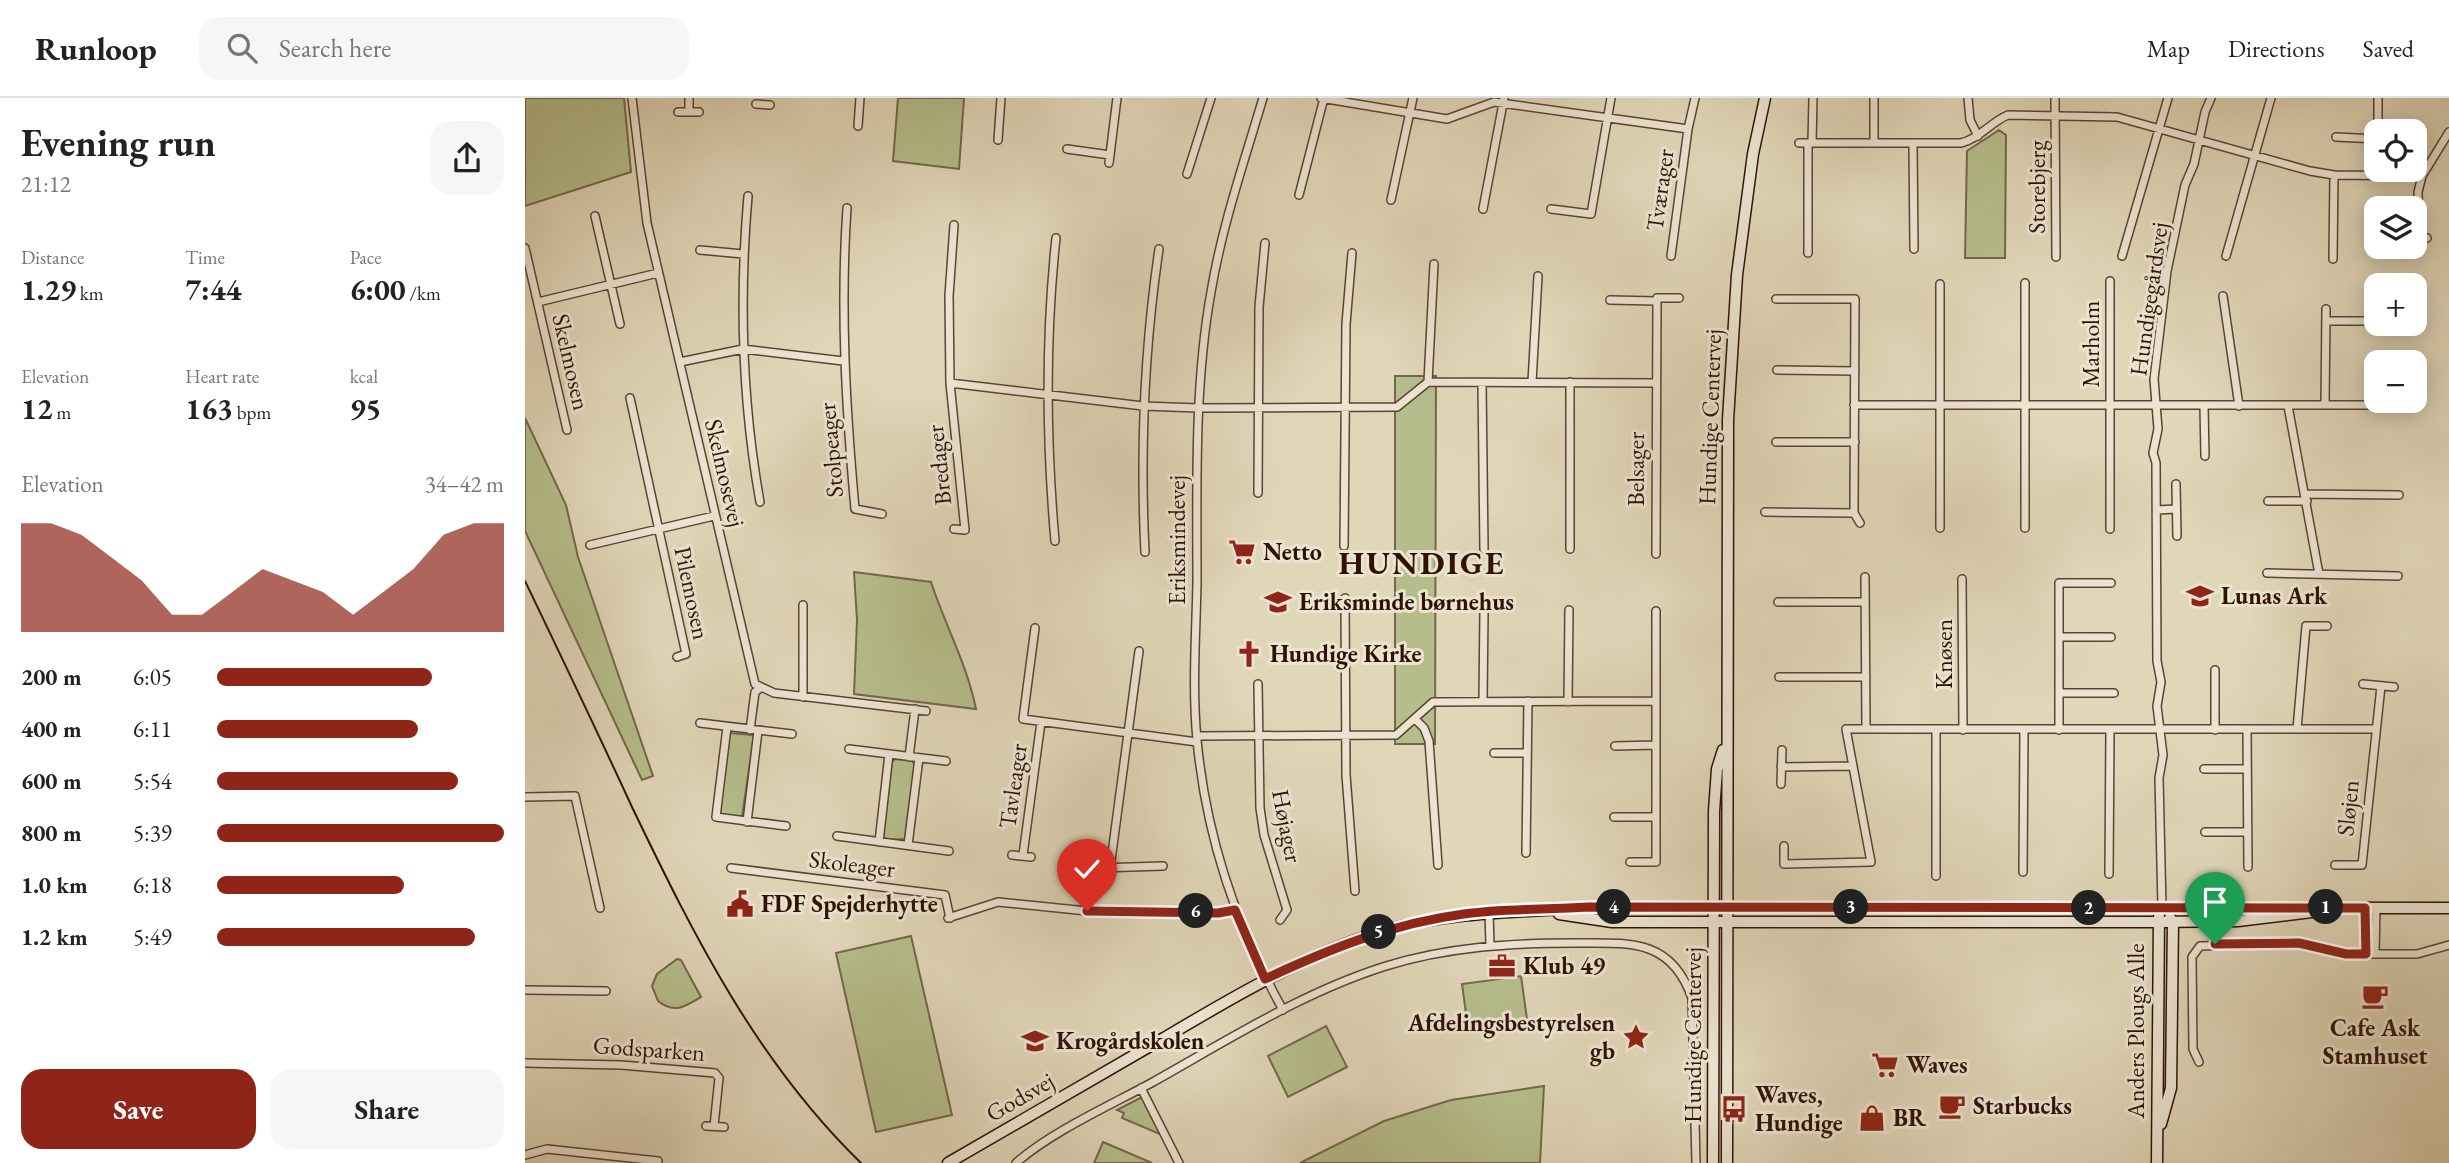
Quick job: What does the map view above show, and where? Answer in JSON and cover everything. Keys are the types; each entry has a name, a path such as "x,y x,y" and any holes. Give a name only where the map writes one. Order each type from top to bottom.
{"street":[{"name":"Skelmosevej","path":"632,98 647,223 751,675 759,688"},
{"path":"689,98 689,112"},
{"path":"858,126 860,98"},
{"path":"998,140 1001,98"},
{"path":"1067,149 1109,159 1117,98"},
{"path":"1187,174 1211,98"},
{"name":"Eriksmindevej","path":"1263,98 1218,253 1210,295 1198,408 1197,739 1212,832 1235,910 1265,979 1283,1010"},
{"name":"Tværager","path":"1299,195 1323,98 1447,119 1489,103 1503,101 1688,129"},
{"path":"1391,200 1413,98"},
{"path":"1551,209 1591,214 1611,98"},
{"name":"Tværager","path":"1671,256 1688,129 1695,98"},
{"name":"Hundige Centervej","path":"1727,1163 1728,908 1725,741 1728,420 1737,275 1753,154 1765,98"},
{"path":"1808,253 1813,98"},
{"path":"1874,98 1874,142"},
{"path":"1968,98 1970,120 1978,136"},
{"name":"Storebjerg","path":"2055,98 2056,257"},
{"path":"2122,256 2168,98"},
{"name":"Hundigegårdsvej","path":"2162,908 2159,778 2163,755 2157,706 2161,682 2157,661 2157,510 2156,463 2153,453 2158,429 2154,379 2159,357 2167,271 2185,185 2194,164 2211,98"},
{"path":"2226,256 2271,98"},
{"path":"2378,98 2378,119"},
{"path":"1483,209 1503,101"},
{"path":"756,104 770,104"},
{"path":"678,112 699,112"},
{"name":"Storebjerg","path":"1798,142 1961,144 1978,136 1996,120 2008,115 2117,117 2160,126 2310,171 2334,175 2364,173"},
{"path":"2427,168 2449,132"},
{"path":"2336,137 2364,138"},
{"path":"1913,143 1914,250"},
{"path":"2333,259 2334,175"},
{"path":"748,196 743,254 743,349 746,402 760,502"},
{"name":"Stolpeager","path":"847,208 842,283 843,361 856,509 882,514"},
{"path":"595,216 620,324"},
{"name":"Bredager","path":"954,225 949,296 950,383 965,530 954,529"},
{"path":"1055,541 1046,396 1047,319 1056,238"},
{"path":"1258,493 1259,307 1265,243"},
{"name":"Skelmosen","path":"525,248 567,430"},
{"path":"1145,552 1141,473 1143,406 1147,332 1159,249"},
{"path":"700,250 743,254"},
{"path":"1345,546 1346,324 1352,253"},
{"path":"1428,382 1434,264"},
{"name":"Skelmosen","path":"538,302 658,273"},
{"path":"1532,382 1538,276"},
{"name":"Marholm","path":"2110,281 2110,529"},
{"path":"2025,283 2025,528"},
{"path":"1940,284 1940,528"},
{"path":"1860,291 1855,299 1854,405 1854,513 1860,523"},
{"path":"2223,296 2239,406"},
{"path":"1610,300 1679,298"},
{"path":"1776,299 1855,299"},
{"name":"Belsager","path":"1656,554 1657,300"},
{"path":"2325,405 2326,309"},
{"path":"2326,321 2364,321"},
{"path":"680,362 743,349 843,361"},
{"path":"1777,370 1855,370"},
{"path":"950,383 1143,406 1198,408 1397,407 1428,382 1655,383"},
{"path":"1570,382 1570,549"},
{"path":"1482,383 1484,549"},
{"name":"Pilemosen","path":"629,398 686,654 677,657"},
{"name":"Marholm","path":"1854,405 2364,405"},
{"path":"2288,405 2319,574"},
{"path":"2204,406 2205,456"},
{"path":"1776,442 1854,442"},
{"path":"2176,484 2177,536"},
{"path":"2268,501 2306,497 2399,495"},
{"path":"2157,510 2176,509"},
{"path":"1765,512 1854,513"},
{"name":"Pilemosen","path":"590,545 715,516"},
{"path":"2267,573 2398,576"},
{"path":"1865,577 1866,729"},
{"name":"Knøsen","path":"1962,579 1963,730"},
{"path":"2059,730 2059,583 2111,583"},
{"path":"1345,598 1345,736 1355,891"},
{"path":"1778,601 1865,602"},
{"path":"803,605 803,697"},
{"path":"1568,702 1569,610"},
{"path":"1483,701 1484,611"},
{"path":"1630,862 1655,862 1656,611"},
{"path":"2297,729 2306,626 2327,626"},
{"name":"Tavleager","path":"1035,628 1023,719 1127,734 1197,739"},
{"path":"2059,637 2111,637"},
{"path":"1109,868 1139,651"},
{"path":"2215,670 2215,730"},
{"path":"1779,677 1866,677"},
{"name":"Højager","path":"1258,684 1260,807 1287,910 1280,920"},
{"path":"2363,684 2394,687"},
{"name":"Sløjen","path":"2335,865 2362,865 2381,686"},
{"path":"747,822 755,692 759,688 803,697 926,711"},
{"path":"2059,693 2114,693"},
{"path":"1526,853 1528,701"},
{"path":"1197,739 1399,734 1433,702 1655,701"},
{"path":"909,757 915,709"},
{"path":"1415,719 1424,727 1429,741 1438,865"},
{"name":"Tavleager","path":"1012,855 1027,856 1041,722"},
{"path":"700,723 792,734"},
{"path":"727,727 716,817 786,826"},
{"path":"1871,862 1846,729 2376,729"},
{"path":"1936,729 1936,876"},
{"path":"2247,729 2248,867"},
{"path":"2024,730 2024,872"},
{"path":"2109,874 2110,730"},
{"name":"Hundige Centervej","path":"1713,1163 1714,811 1717,769 1725,741"},
{"path":"1615,746 1655,745"},
{"path":"849,749 946,761"},
{"path":"1781,750 1781,784"},
{"path":"1494,753 1527,752"},
{"path":"879,842 889,754"},
{"path":"908,845 919,758"},
{"path":"1781,767 1852,766"},
{"path":"2204,769 2248,769"},
{"path":"525,797 575,796 600,908"},
{"path":"1614,817 1656,817"},
{"path":"2205,832 2248,832"},
{"path":"837,836 949,851"},
{"path":"1784,846 1784,864 1871,862 1879,867"},
{"path":"1099,868 1164,866"},
{"name":"Skoleager","path":"731,868 945,895 949,918 998,902 1087,911 1218,913 1235,910"},
{"name":"Godsvej","path":"948,1163 1265,979 1321,952 1384,931 1436,918 1489,911 1588,907 2449,908"},
{"name":"Anders Plougs Alle","path":"2158,1138 2171,1088 2173,922 2162,908"},
{"name":"Anders Plougs Alle","path":"2157,1163 2157,922 2162,908"},
{"name":"Godsvej","path":"1539,911 1612,922 2173,922 2238,921 2347,908"},
{"path":"2366,954 2371,908"},
{"path":"2371,908 2375,954"},
{"path":"1489,911 1490,946"},
{"path":"1016,1163 1142,1088 1283,1010 1386,967 1432,955 1490,946 1629,943 1646,946 1670,961 1687,984 1694,1009 1696,1163"},
{"path":"2199,1062 2193,1049 2195,950 2206,944 2299,943 2346,954 2417,954 2449,945"},
{"path":"525,990 605,991"},
{"name":"Godsparken","path":"525,1063 621,1065 715,1073 719,1078 710,1126 724,1127"},
{"path":"1142,1088 1179,1163"},
{"path":"525,1155 547,1149 658,1161"}],"green space":[{"path":"525,98 624,98 631,172 525,206"},
{"path":"898,98 964,98 959,169 893,161"},
{"path":"1999,130 2006,135 2005,258 1965,258 1967,151"},
{"path":"1395,376 1436,376 1435,744 1395,744"},
{"path":"525,418 566,505 578,557 653,776 642,780 525,531"},
{"path":"854,572 931,582 967,676 976,709 854,694 857,620"},
{"path":"729,733 754,735 742,817 722,815 720,811"},
{"path":"895,759 911,760 915,764 905,839 886,840 883,837 892,762"},
{"path":"911,936 952,1115 876,1132 836,953"},
{"path":"677,959 681,960 701,997 685,1006 674,1008 658,1001 652,986 657,974"},
{"path":"1521,976 1527,1019 1468,1028 1462,984"},
{"path":"1326,1026 1347,1067 1288,1097 1268,1056"},
{"path":"1544,1086 1540,1163 1300,1163 1384,1121 1451,1100"},
{"path":"1142,1097 1162,1135 1122,1118 1124,1113 1117,1110"},
{"path":"1103,1142 1152,1163 1094,1163"}],"tram line":[{"path":"525,581 655,855 704,950 759,1040 790,1083 861,1163"}],"place":[{"name":"Netto","path":"1242,552"},
{"name":"Lunas Ark","path":"2200,596"},
{"name":"Eriksminde børnehus","path":"1278,602"},
{"name":"Hundige Kirke","path":"1249,654"},
{"name":"FDF Spejderhytte","path":"740,904"},
{"name":"Klub 49","path":"1502,966"},
{"name":"Cafe Ask Stamhuset","path":"2375,996"},
{"name":"Afdelingsbestyrelsen gb","path":"1636,1037"},
{"name":"Krogårdskolen","path":"1035,1041"},
{"name":"Waves","path":"1885,1065"},
{"name":"Starbucks","path":"1952,1106"},
{"name":"Waves, Hundige","path":"1734,1109"},
{"name":"BR","path":"1872,1118"}],"district":[{"name":"HUNDIGE","path":"1422,563"}],"route":[{"path":"1087,911 1218,913 1235,910 1265,979 1321,952 1384,931 1436,918 1489,911 1588,907 2365,908 2366,954 2346,954 2299,943 2215,944"}]}
